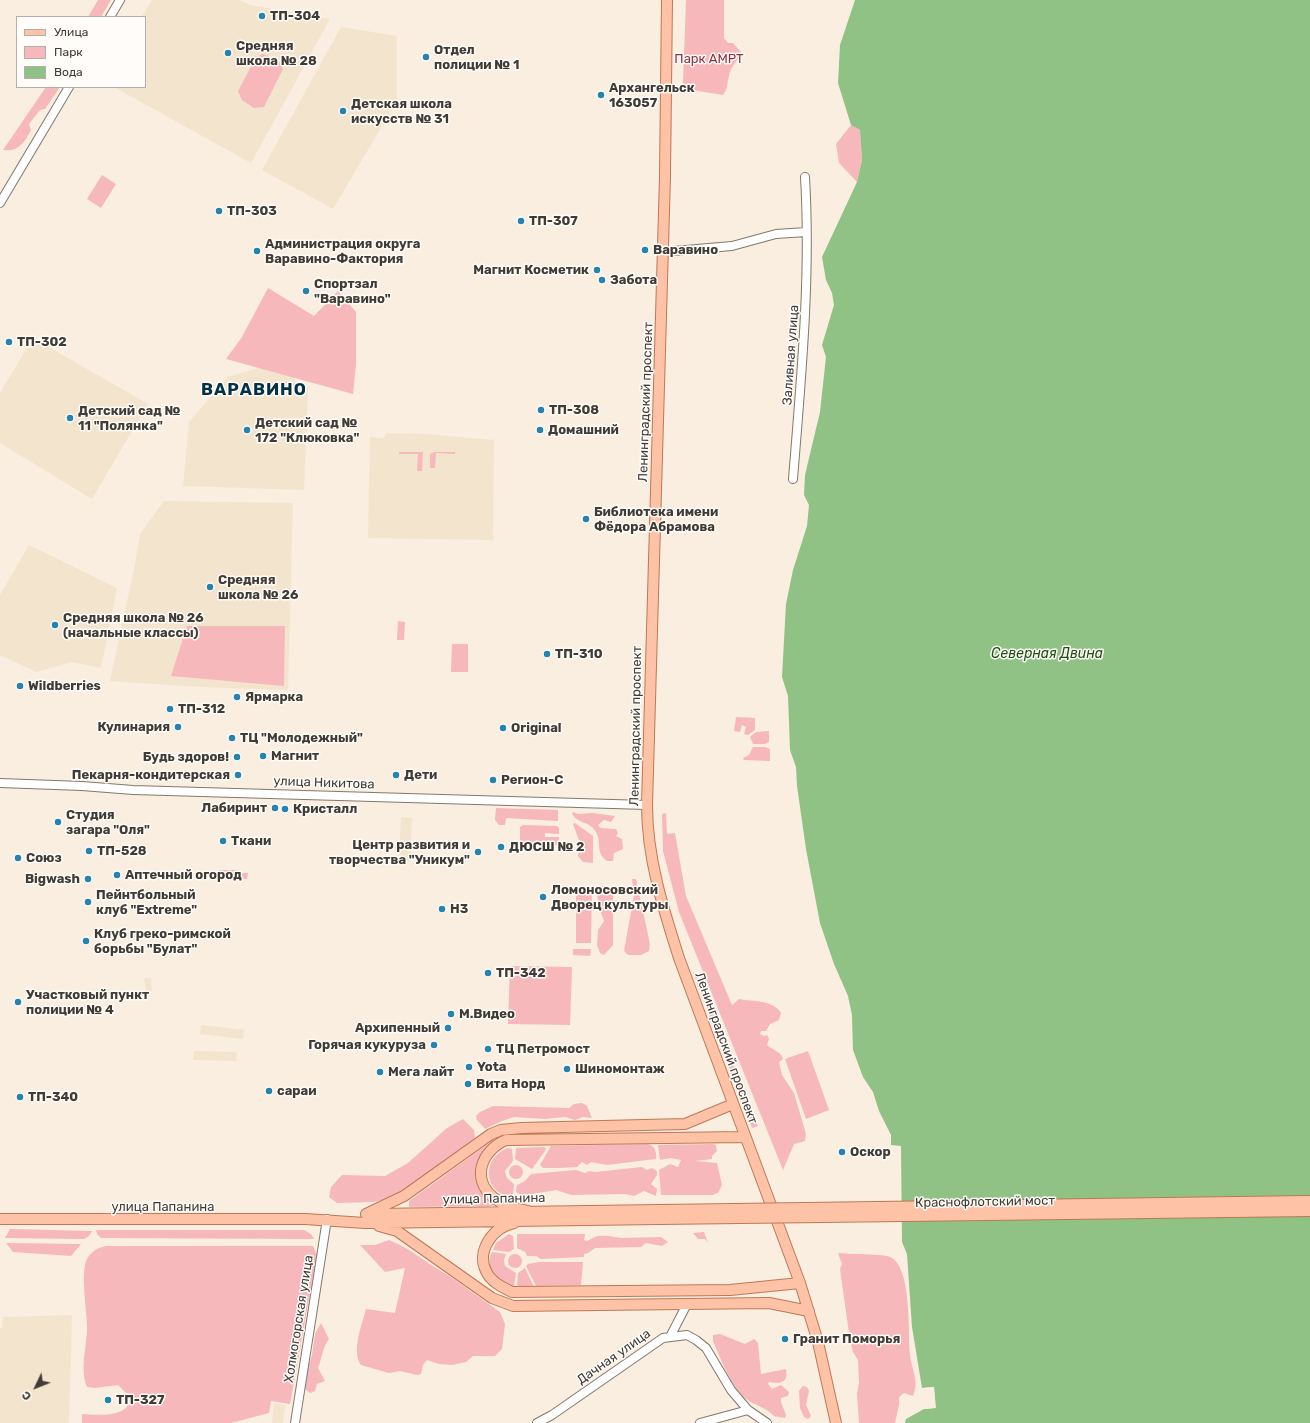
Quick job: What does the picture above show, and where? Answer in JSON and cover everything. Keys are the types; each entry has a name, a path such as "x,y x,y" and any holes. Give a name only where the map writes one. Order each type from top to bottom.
{"main road":[{"name":"Ленинградский проспект","path":"668,0 665,176 647,804 649,844 652,865 664,912 679,958 800,1283 820,1349 836,1423"},
{"path":"366,1219 400,1199 485,1138 501,1130 521,1128 686,1124 733,1104"},
{"path":"529,1216 494,1198 484,1186 481,1167 486,1155 496,1145 506,1140 745,1137"},
{"name":"Краснофлотский мост","path":"660,1215 1310,1202"},
{"name":"Краснофлотский мост","path":"660,1215 1310,1211"},
{"name":"улица Папанина","path":"0,1219 327,1220 660,1215"},
{"path":"529,1216 496,1231 489,1240 483,1253 483,1263 491,1278 497,1284 512,1292 730,1290 800,1283"},
{"path":"366,1219 397,1231 492,1298 513,1306 769,1303 809,1311"}],"street":[{"path":"111,16 120,0"},
{"path":"0,203 68,88"},
{"name":"Заливная улица","path":"793,479 803,335 807,305 805,177"},
{"path":"662,252 732,246 776,234 806,232"},
{"name":"улица Никитова","path":"0,784 82,786 133,790 647,804"},
{"name":"Холмогорская улица","path":"295,1423 327,1220"},
{"path":"671,1335 687,1304"},
{"name":"Дачная улица","path":"537,1423 552,1415 652,1345 671,1335 687,1335 706,1348 731,1390 752,1416 767,1423"},
{"path":"700,1423 752,1416"}],"shaded area":[{"name":"Средняя школа № 28","path":"152,0 239,0 250,5 330,19 251,163 116,88 146,88 146,16 143,16"},
{"name":"Детская школа искусств № 31","path":"341,27 397,36 397,101 333,209 262,170"},
{"name":"Детский сад № 11 \"Полянка\"","path":"33,338 148,404 92,499 0,443 0,393"},
{"name":"Детский сад № 172 \"Клюковка\"","path":"288,359 296,384 308,388 304,490 183,486 189,422 228,377"},
{"name":"Детский сад № 172 \"Клюковка\"","path":"386,433 426,434 494,440 493,540 368,538 370,437 384,438"},
{"name":"Средняя школа № 26","path":"164,501 293,503 288,690 200,687 110,681 140,534"},
{"name":"Средняя школа № 26 (начальные классы)","path":"29,545 117,588 101,668 72,662 36,672 0,655 0,595"},
{"path":"401,817 412,818 410,861 399,860"},
{"path":"144,978 151,978 152,991 146,991"},
{"path":"201,1025 244,1030 243,1039 200,1034"},
{"path":"194,1051 237,1052 236,1061 193,1060"},
{"path":"72,1315 69,1423 0,1423 0,1328 2,1328 3,1317"},
{"path":"274,1403 285,1405 283,1423 272,1423"}],"green space":[{"path":"98,0 111,0 102,16 89,16"},
{"name":"Парк АМРТ","path":"686,0 724,0 724,38 728,43 733,43 741,52 731,70 727,88 723,95 686,89 683,83"},
{"path":"263,54 278,60 283,69 264,107 254,108 242,100 238,91 256,57"},
{"path":"45,88 59,88 45,109 40,110 29,124 31,130 23,143 13,150 3,150"},
{"path":"851,125 860,130 862,160 857,182 839,163 836,144"},
{"path":"102,175 116,184 101,208 87,199"},
{"path":"268,288 314,316 338,291 356,312 356,364 353,394 226,359 242,337"},
{"path":"399,452 423,452 422,471 417,471 418,454 399,454"},
{"path":"435,452 455,452 455,454 436,453 435,468 430,468 430,454"},
{"path":"398,621 405,622 404,640 397,640"},
{"path":"187,626 285,626 284,686 171,676"},
{"path":"452,644 468,644 468,672 451,672"},
{"path":"736,717 755,718 755,730 748,735 744,734 746,727 742,725 740,732 734,731"},
{"path":"769,731 769,742 765,744 753,744 750,737 756,732"},
{"path":"753,747 765,747 770,749 770,761 744,760 743,758 749,755"},
{"path":"496,808 558,810 558,821 506,818 505,825 499,825 495,820"},
{"path":"573,812 578,814 592,813 615,816 611,822 604,820 598,825 600,828 616,829 618,833 616,836 622,839 623,849 614,853 613,861 607,861 603,858 596,832 591,826 577,819 572,814"},
{"path":"666,813 667,834 675,833 686,896 732,1005 739,999 762,1002 773,1005 781,1013 779,1020 770,1024 766,1031 761,1031 760,1034 764,1036 767,1035 769,1039 767,1045 782,1056 783,1059 779,1062 782,1075 794,1093 806,1134 805,1141 794,1144 783,1170 679,912 663,851 662,814"},
{"path":"575,823 593,836 593,863 583,862 578,856 580,843 573,824"},
{"path":"523,825 557,826 559,828 559,834 545,833 545,837 559,837 558,845 520,844 520,827"},
{"path":"219,870 238,870 238,873 248,873 247,879 219,876"},
{"path":"632,879 636,879 650,944 649,951 641,955 628,955 624,951 634,895"},
{"path":"603,886 612,889 613,894 613,945 604,955 600,953 597,945 598,930 604,921 597,890 598,887"},
{"path":"580,889 592,890 591,943 576,943 576,894"},
{"path":"573,949 591,949 590,956 573,955"},
{"path":"510,966 572,967 570,1025 508,1024"},
{"path":"693,972 698,976 758,1126 752,1128"},
{"path":"808,1051 829,1110 806,1119 785,1059"},
{"path":"582,1103 587,1106 592,1118 583,1117 575,1120 565,1117 545,1119 514,1117 485,1129 477,1120 476,1116 480,1112 493,1106 569,1108 574,1104"},
{"path":"463,1119 474,1130 475,1138 401,1193 387,1199 374,1202 337,1203 329,1197 331,1187 342,1175 385,1176 408,1163 447,1128"},
{"path":"495,1139 482,1154 477,1167 477,1174 481,1187 494,1204 493,1206 409,1207 409,1201"},
{"path":"648,1144 655,1150 656,1159 607,1165 591,1162 587,1165 582,1162 577,1167 568,1168 543,1168 540,1165 551,1146"},
{"path":"658,1145 716,1145 717,1151 712,1156 712,1159 695,1161 717,1163 722,1185 718,1193 714,1195 661,1195 659,1170 670,1164 678,1167 681,1160 671,1158 660,1160"},
{"path":"508,1148 512,1149 513,1161 505,1171 507,1178 514,1184 513,1195 511,1197 501,1194 495,1188 490,1182 489,1174 493,1159 499,1152"},
{"path":"516,1148 546,1148 545,1151 532,1169 515,1159"},
{"path":"513,1165 519,1165 523,1169 523,1175 519,1179 513,1179 509,1175 509,1169"},
{"path":"642,1167 647,1170 652,1168 657,1171 657,1175 651,1184 657,1189 656,1196 644,1191 634,1196 625,1194 571,1195 556,1190 533,1194 519,1194 516,1192 517,1185 525,1181 531,1174 576,1170 585,1173 589,1171 595,1172"},
{"path":"10,1229 92,1231 89,1236 84,1239 5,1238"},
{"path":"96,1230 304,1230 311,1234 314,1239 101,1238 97,1234"},
{"path":"704,1232 708,1243 705,1239 698,1239 693,1233"},
{"path":"509,1234 513,1236 514,1249 509,1252 493,1250 496,1243"},
{"path":"517,1234 585,1234 584,1240 587,1241 597,1236 621,1238 661,1237 668,1242 662,1246 646,1243 641,1247 595,1248 584,1254 584,1257 541,1259 536,1256 527,1256 525,1252 517,1248"},
{"path":"389,1240 405,1247 500,1312 505,1324 502,1349 495,1356 473,1356 466,1362 452,1365 439,1364 427,1360 423,1365 421,1374 417,1375 400,1371 389,1373 361,1365 358,1359 357,1345 366,1309 395,1313 405,1268 385,1272 360,1245 375,1245"},
{"path":"6,1243 81,1244 71,1256 13,1252"},
{"path":"106,1246 313,1246 317,1255 290,1404 271,1401 269,1413 231,1423 82,1423 82,1414 112,1414 127,1407 126,1393 118,1385 95,1388 87,1387 84,1372 87,1331 84,1286 85,1265 92,1252"},
{"path":"492,1252 506,1254 504,1260 505,1266 516,1273 514,1286 508,1285 498,1279 494,1274 490,1264"},
{"path":"838,1253 887,1256 897,1263 902,1273 908,1301 910,1354 916,1385 913,1396 904,1393 899,1397 899,1405 895,1423 859,1423 857,1393 859,1383 858,1360 853,1352 850,1340 840,1269 842,1264"},
{"path":"512,1254 518,1254 522,1258 522,1264 518,1268 512,1268 508,1264 508,1258"},
{"path":"539,1262 583,1262 581,1285 536,1286 526,1266 528,1264"},
{"path":"525,1268 533,1286 521,1287 517,1285 518,1273"},
{"path":"321,1323 329,1339 323,1350 318,1368 325,1381 317,1384 315,1391 310,1393 303,1385 312,1355 315,1334"},
{"path":"720,1334 745,1344 754,1339 758,1343 761,1374 786,1369 787,1374 783,1382 769,1382 768,1384 772,1389 781,1385 789,1392 788,1396 781,1398 786,1415 785,1418 774,1416 768,1411 749,1401 740,1393 726,1371 713,1341 713,1335"},
{"path":"803,1386 807,1387 809,1391 806,1405 811,1416 808,1419 804,1417 800,1408 799,1391"}],"water":[{"name":"Северная Двина","path":"855,0 1310,0 1310,1423 905,1423 906,1419 924,1409 935,1408 934,1387 922,1388 912,1327 907,1254 902,1242 901,1146 891,1145 891,1135 879,1111 873,1092 863,1077 853,1050 852,1015 848,996 834,964 820,923 806,849 797,786 796,767 790,750 788,696 782,677 786,604 793,570 807,526 809,505 804,495 805,475 820,412 826,357 822,345 834,305 832,293 826,280 822,257 857,182 862,160 860,130 851,125 838,83 840,45"}],"pier":[{"path":"934,1387 936,1408 924,1409 924,1407 933,1406 932,1389 922,1390 922,1388"}],"place":[{"name":"ТП-304","path":"262,16"},
{"name":"Средняя школа № 28","path":"228,53"},
{"name":"Отдел полиции № 1","path":"426,57"},
{"name":"Архангельск 163057","path":"601,95"},
{"name":"Детская школа искусств № 31","path":"343,111"},
{"name":"ТП-303","path":"219,211"},
{"name":"ТП-307","path":"521,221"},
{"name":"Варавино","path":"645,250"},
{"name":"Администрация округа Варавино-Фактория","path":"257,251"},
{"name":"Магнит Косметик","path":"597,270"},
{"name":"Забота","path":"602,280"},
{"name":"Спортзал \"Варавино\"","path":"306,291"},
{"name":"ТП-302","path":"9,342"},
{"name":"ТП-308","path":"541,410"},
{"name":"Детский сад № 11 \"Полянка\"","path":"70,418"},
{"name":"Детский сад № 172 \"Клюковка\"","path":"247,430"},
{"name":"Домашний","path":"540,430"},
{"name":"Библиотека имени Фёдора Абрамова","path":"586,519"},
{"name":"Средняя школа № 26","path":"210,587"},
{"name":"Средняя школа № 26 (начальные классы)","path":"55,625"},
{"name":"ТП-310","path":"547,654"},
{"name":"Wildberries","path":"20,686"},
{"name":"Ярмарка","path":"237,697"},
{"name":"ТП-312","path":"170,709"},
{"name":"Кулинария","path":"178,727"},
{"name":"Original","path":"503,728"},
{"name":"ТЦ \"Молодежный\"","path":"232,738"},
{"name":"Магнит","path":"263,756"},
{"name":"Будь здоров!","path":"237,757"},
{"name":"Пекарня-кондитерская","path":"238,775"},
{"name":"Дети","path":"396,775"},
{"name":"Регион-С","path":"493,780"},
{"name":"Лабиринт","path":"275,808"},
{"name":"Кристалл","path":"285,809"},
{"name":"Студия загара \"Оля\"","path":"58,822"},
{"name":"Ткани","path":"223,841"},
{"name":"ДЮСШ № 2","path":"501,847"},
{"name":"ТП-528","path":"89,851"},
{"name":"Центр развития и творчества \"Уникум\"","path":"478,852"},
{"name":"Союз","path":"18,858"},
{"name":"Аптечный огород","path":"117,875"},
{"name":"Bigwash","path":"88,879"},
{"name":"Ломоносовский Дворец культуры","path":"543,897"},
{"name":"Пейнтбольный клуб \"Extreme\"","path":"88,902"},
{"name":"Н3","path":"442,909"},
{"name":"Клуб греко-римской борьбы \"Булат\"","path":"86,941"},
{"name":"ТП-342","path":"488,973"},
{"name":"Участковый пункт полиции № 4","path":"18,1002"},
{"name":"М.Видео","path":"451,1014"},
{"name":"Архипенный","path":"448,1028"},
{"name":"Горячая кукуруза","path":"434,1045"},
{"name":"ТЦ Петромост","path":"488,1049"},
{"name":"Yota","path":"469,1067"},
{"name":"Шиномонтаж","path":"567,1069"},
{"name":"Мега лайт","path":"380,1072"},
{"name":"Вита Норд","path":"468,1084"},
{"name":"сараи","path":"269,1091"},
{"name":"ТП-340","path":"20,1097"},
{"name":"Оскор","path":"842,1152"},
{"name":"Гранит Поморья","path":"785,1339"},
{"name":"ТП-327","path":"108,1400"}],"district":[{"name":"ВАРАВИНО","path":"254,390"}]}
